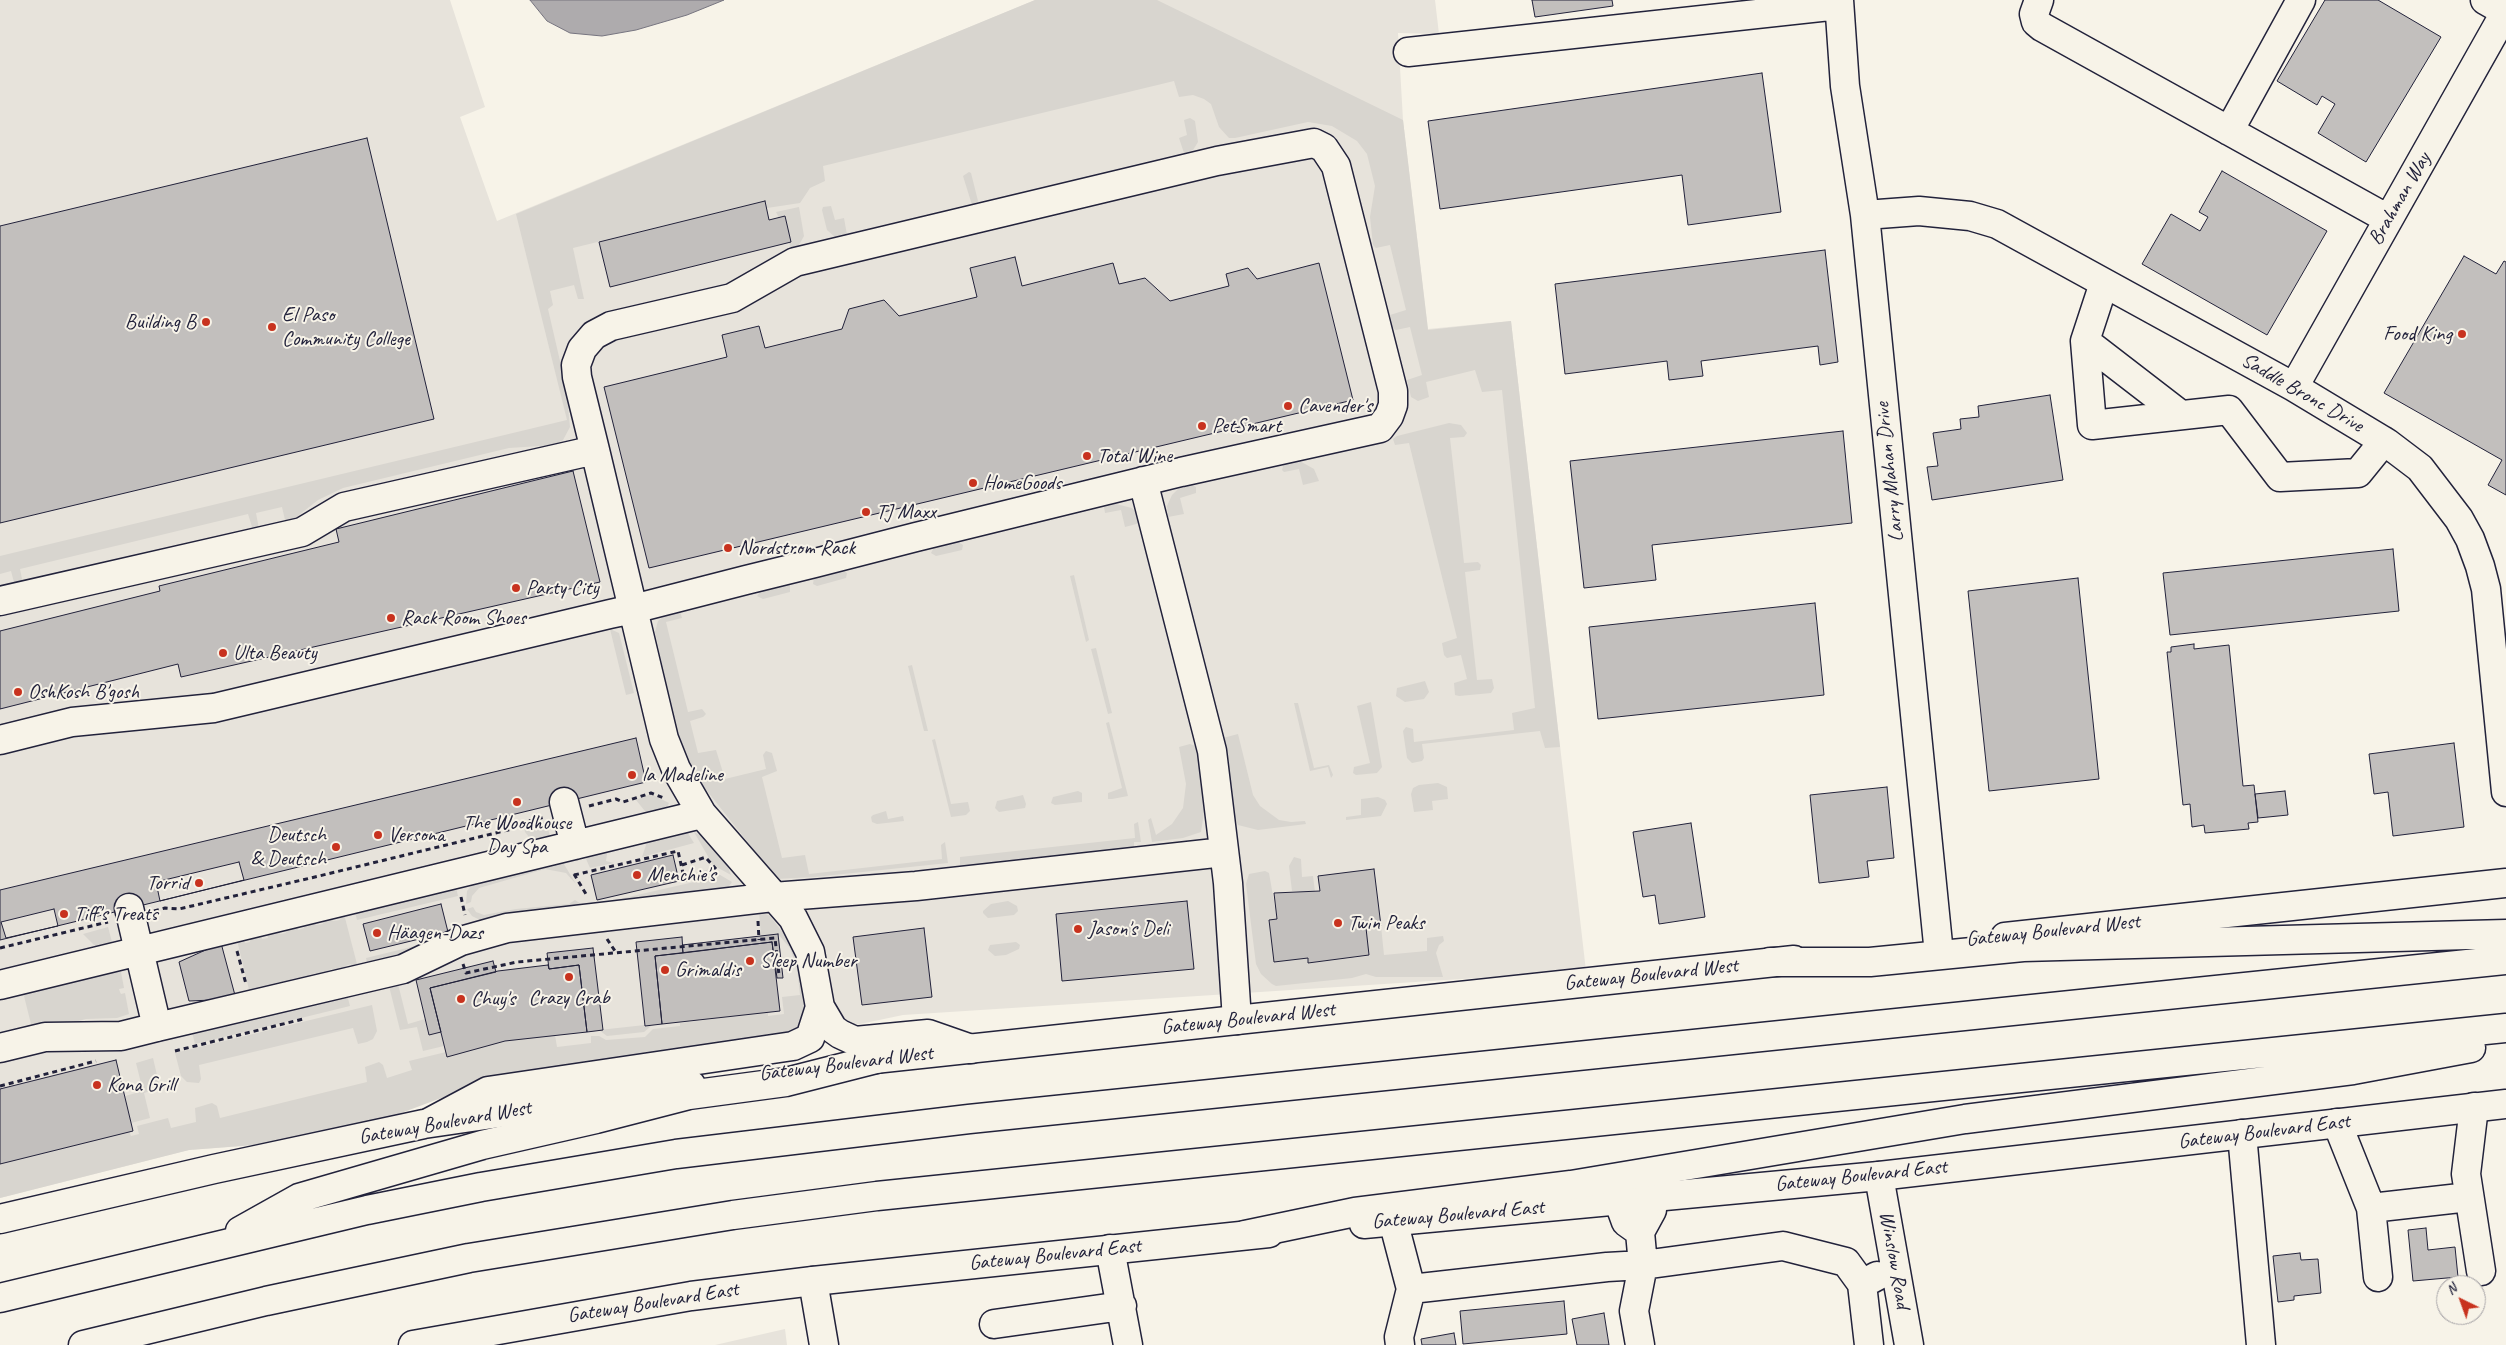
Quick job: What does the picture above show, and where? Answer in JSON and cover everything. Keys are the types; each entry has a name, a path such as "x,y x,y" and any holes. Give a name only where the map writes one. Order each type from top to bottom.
{"main road":[{"path":"2039,0 2034,14 2036,22 2042,27 2388,219"},
{"path":"2229,131 2301,0"},
{"path":"2485,0 2506,11"},
{"path":"1408,52 1839,2"},
{"name":"Larry Mahan Drive","path":"1839,2 1845,86 1864,215 1938,944"},
{"name":"Brahman Way","path":"2294,387 2506,11"},
{"path":"0,740 72,722 214,708 633,609 1143,481 1380,428 1389,416 1393,405 1393,391 1336,166 1324,148 1314,142 1217,161 795,262 732,298 611,326 594,335 582,349 576,364 577,377 595,450 633,609 664,739 676,769 702,814 765,904 793,918 810,952 820,1007 834,1029 840,1034 856,1041 928,1034 971,1049"},
{"name":"Saddle Bronc Drive","path":"1864,215 1919,211 1970,216 1997,224 2294,387 2384,441 2420,468 2445,500 2470,540 2480,566 2486,589 2506,792"},
{"path":"2104,283 2085,341 2092,425 2229,410 2280,477 2358,473 2384,441"},
{"path":"2085,341 2181,414"},
{"path":"0,601 302,532 344,507 595,450"},
{"path":"1143,481 1212,751 1228,883 1237,1020"},
{"path":"565,808 572,856"},
{"path":"0,985 139,950 572,856 702,814"},
{"path":"0,1048 45,1037 120,1036 157,1028 403,969 458,943 492,932 765,904 1224,852"},
{"name":"Gateway Boulevard West","path":"0,1219 214,1169 424,1124 888,1056 971,1049 2506,883"},
{"path":"129,914 157,1028"},
{"path":"1770,962 1870,962 2022,947 2506,934"},
{"path":"0,1298 367,1210 481,1187 676,1154 970,1119 2506,960"},
{"path":"424,1124 488,1091 793,1046 810,1038 820,1007"},
{"path":"84,1345 266,1301 469,1258 714,1218 877,1196 2506,1028"},
{"path":"1400,1345 1399,1337 1411,1289 1391,1215 1965,1119 2353,1070 2506,1042"},
{"path":"211,1247 299,1198 482,1145 596,1119 688,1095 786,1082 888,1056"},
{"name":"Gateway Boulevard East","path":"412,1345 607,1309 813,1281 1245,1235 1355,1212 1391,1215 1618,1200 1879,1176 2506,1104"},
{"path":"2474,1107 2466,1174 2480,1271"},
{"path":"2337,1123 2371,1208 2378,1277"},
{"path":"2242,1134 2261,1345"},
{"name":"Winslow Road","path":"1879,1176 1909,1345"},
{"path":"0,1205 50,1194 66,1203"},
{"path":"1640,1345 1634,1312 1643,1265 1640,1232 1652,1210 1651,1197"},
{"path":"2371,1208 2469,1197"},
{"path":"1618,1200 1626,1222 1640,1232"},
{"path":"1411,1289 1607,1267 1643,1265 1783,1246 1846,1262 1862,1284 1869,1345"},
{"path":"1110,1249 1128,1345"},
{"path":"1862,1284 1895,1267"},
{"path":"813,1281 824,1345"},
{"path":"994,1324 1122,1306"}],"path":[{"path":"0,948 129,914 165,908 179,910 512,829 521,823 565,808 616,799 623,802 652,793 670,800"},
{"path":"574,875 678,851 686,882 677,884"},
{"path":"572,856 574,875 587,897"},
{"path":"682,865 706,857"},
{"path":"759,940 765,904"},
{"path":"462,959 466,973 517,962 775,938 779,975"},
{"path":"236,949 246,987"},
{"path":"175,1051 306,1019"},
{"path":"0,1086 100,1060"}],"shaded area":[{"path":"0,0 450,0 485,107 460,117 497,221 1035,0 1435,0 1439,34 1398,33 1403,120 1428,329 1511,321 1586,971 903,1015 784,1040 460,1091 425,1103 243,1146 189,1150 0,1198"},
{"path":"530,0 724,0 687,15 636,30 602,36 570,33 547,21"},
{"path":"1035,0 1157,0 1403,120 1428,330 1511,321 1560,747 1545,748 1540,731 1422,744 1424,758 1422,761 1412,763 1407,758 1403,731 1406,727 1413,729 1414,742 1514,730 1512,713 1535,708 1502,390 1482,392 1475,370 1426,382 1429,397 1418,401 1411,397 1407,380 1422,375 1410,327 1396,330 1393,328 1390,315 1406,310 1390,245 1376,248 1373,245 1370,217 1375,186 1367,154 1357,141 1332,126 1308,122 1229,138 1219,127 1211,104 1193,95 1179,97 1174,81 823,166 825,181 810,188 800,203 767,208 764,201 573,248 584,299 578,299 574,285 550,291 553,305 548,309 566,387 570,427 563,440 555,445 509,448 343,488 318,500 290,522 285,520 282,507 256,513 259,529 253,530 248,514 20,569 23,584 15,586 11,571 0,574 0,556 567,420 516,214"},
{"path":"1190,118 1195,121 1198,142 1193,150 1184,153 1179,138 1187,135 1184,120"},
{"path":"969,172 971,173 978,201 972,205 963,176"},
{"path":"831,206 835,220 844,218 847,235 835,237 827,230 822,210 823,207"},
{"path":"799,207 804,236 799,245 791,248 789,243 791,242 776,212"},
{"path":"1449,423 1461,425 1467,433 1464,437 1450,438 1464,563 1478,562 1481,565 1480,570 1465,572 1477,680 1492,679 1494,688 1491,693 1455,695 1454,683 1467,679 1461,655 1447,658 1444,655 1442,643 1457,638 1409,443 1395,445 1393,439 1397,436"},
{"path":"1298,460 1314,469 1319,481 1303,485 1299,469 1284,472 1282,470 1284,463"},
{"path":"1192,485 1196,487 1196,493 1180,498 1184,514 1168,517 1167,506 1172,495 1178,489"},
{"path":"1116,504 1132,508 1139,516 1140,523 1125,527 1121,510 1105,513 1104,507"},
{"path":"958,542 963,545 962,550 936,556 931,553 934,547"},
{"path":"843,570 847,573 846,578 817,586 813,584 814,577"},
{"path":"1074,575 1089,640 1086,642 1070,576"},
{"path":"785,584 790,585 790,592 763,599 757,596 762,589"},
{"path":"680,611 682,618 666,622 688,712 702,709 706,714 703,717 690,721 698,753 716,750 725,779 766,769 763,755 766,751 772,753 777,771 762,777 782,858 805,855 809,874 942,859 941,845 945,842 948,863 815,877 777,879 692,772 680,745 655,632 658,621 665,615"},
{"path":"610,629 619,633 634,693 626,695"},
{"path":"1096,648 1112,713 1108,714 1091,649"},
{"path":"912,665 928,731 924,731 908,666"},
{"path":"1425,681 1429,692 1424,699 1405,702 1396,696 1397,688"},
{"path":"1371,702 1382,767 1377,773 1356,775 1353,773 1354,767 1370,763 1357,706"},
{"path":"1294,703 1298,703 1314,768 1329,765 1333,775 1331,778 1328,767 1310,771"},
{"path":"1109,722 1128,796 1112,799 1108,799 1108,793 1122,788 1106,723"},
{"path":"1238,734 1253,795 1260,806 1279,820 1291,822 1305,821 1306,824 1258,830 1238,825 1233,813 1223,738"},
{"path":"935,739 951,804 968,802 970,811 966,815 951,817 932,740"},
{"path":"1190,744 1195,746 1201,774 1204,812 1201,832 1183,838 1152,842 1148,820 1151,818 1156,835 1172,824 1183,808 1186,784 1179,747"},
{"path":"1438,783 1447,787 1448,799 1432,801 1433,810 1414,812 1411,794 1413,788 1419,785"},
{"path":"1078,791 1082,793 1082,802 1055,805 1051,803 1053,797"},
{"path":"651,794 669,803 665,811 649,816 636,800"},
{"path":"1023,795 1026,804 1025,808 999,812 995,808 997,801"},
{"path":"1378,797 1385,800 1387,804 1381,816 1346,820 1346,817 1361,815 1361,799"},
{"path":"886,811 888,819 903,816 904,821 877,824 872,822 871,817 873,815"},
{"path":"546,821 551,840 533,842 525,832 524,827"},
{"path":"1138,822 1141,842 1134,842 1134,849 960,867 960,857 1135,838 1134,824"},
{"path":"686,830 694,843 642,857 648,839"},
{"path":"694,832 707,839 725,860 731,875 713,865"},
{"path":"608,848 606,861 614,863 590,868 583,852"},
{"path":"1294,857 1301,859 1302,877 1313,876 1315,892 1292,891 1289,866"},
{"path":"562,861 576,884 566,873 545,869 479,888 472,896 471,902 466,904 467,891 474,883"},
{"path":"710,869 732,882 724,893 617,909 615,900 694,882 692,874"},
{"path":"1265,871 1269,873 1277,919 1269,920 1274,962 1308,958 1309,963 1369,956 1366,928 1381,926 1384,955 1427,951 1427,938 1443,936 1444,941 1439,945 1436,953 1443,977 1376,977 1366,974 1352,978 1276,986 1272,984 1261,974 1256,964 1246,884 1249,874"},
{"path":"455,883 458,896 357,920 354,908"},
{"path":"575,900 587,908 482,921 472,916 467,909 473,907 476,912 484,915 516,909 569,904"},
{"path":"1008,901 1017,906 1018,911 1014,915 988,918 983,913 991,904"},
{"path":"759,911 770,916 790,942 798,959 808,1021 802,1032 460,1091 385,1119 267,1144 189,1150 0,1198 0,1164 129,1131 131,1136 139,1134 137,1126 168,1118 171,1128 196,1122 195,1108 212,1103 217,1106 220,1118 367,1082 365,1067 379,1062 383,1065 387,1078 412,1070 409,1061 446,1052 447,1056 505,1041 555,1035 557,1047 591,1043 591,1036 599,1036 606,1040 645,1037 653,1029 680,1026 680,1023 768,1012 768,1016 784,1014 782,997 800,995 797,968 790,948 778,934 761,936"},
{"path":"344,914 358,968 352,969 351,964 345,966 346,971 335,973 334,969 328,970 329,975 317,978 316,973 309,975 310,979 299,982 298,978 291,979 292,984 281,987 279,982 273,984 274,989 264,991 262,986 256,988 257,993 250,994 237,940 243,939 245,943 250,942 249,937 261,934 262,939 268,938 267,933 279,930 280,934 286,933 285,928 296,925 298,930 304,928 303,924 315,921 316,925 323,924 322,919 332,917 333,921 340,920 339,915"},
{"path":"108,927 112,942 117,946 102,953 83,934"},
{"path":"440,940 369,970 366,958"},
{"path":"1016,942 1020,945 1019,949 1006,955 995,956 988,950 990,945"},
{"path":"115,971 121,972 124,988 119,989 121,994 125,993 129,1014 117,1018 86,1019 32,1028 23,992"},
{"path":"398,984 408,1024 425,1019 429,1035 441,1032 444,1046 423,1051 417,1027 400,1030 389,986"},
{"path":"346,991 350,1006 195,1044 191,1028"},
{"path":"372,1005 377,1031 373,1039 367,1042 358,1044 353,1028 199,1065 201,1079 199,1083 187,1082 181,1076 175,1053"},
{"path":"651,1026 644,1032 607,1036 599,1030"},
{"path":"153,1058 160,1088 144,1093 150,1118 131,1123 125,1096 143,1091 136,1063"},
{"path":"785,1329 787,1345 715,1345"}],"building":[{"path":"1532,0 1612,0 1613,6 1535,17"},
{"path":"2325,0 2378,0 2441,37 2366,162 2318,133 2335,104 2322,96 2317,105 2277,81"},
{"path":"1762,73 1781,212 1688,225 1682,175 1440,209 1428,121"},
{"name":"Building B","path":"367,138 434,419 0,523 0,226"},
{"path":"2222,171 2327,231 2267,335 2142,264 2171,214 2200,231 2208,217 2199,212"},
{"path":"765,201 769,220 785,216 791,242 610,287 599,242"},
{"path":"1825,250 1838,362 1820,365 1818,346 1701,361 1703,376 1669,380 1667,361 1565,374 1555,284"},
{"name":"Food King","path":"2464,256 2496,274 2504,261 2506,262 2506,495 2488,485 2502,460 2384,393"},
{"path":"1015,257 1022,286 1113,263 1119,284 1145,278 1170,301 1229,286 1226,274 1248,268 1257,279 1319,263 1353,400 649,568 604,387 727,357 722,335 759,326 765,348 842,329 849,309 884,300 899,316 977,297 970,268"},
{"path":"2050,395 2063,480 1932,500 1927,467 1938,466 1933,433 1961,429 1960,419 1979,417 1978,406"},
{"path":"1843,431 1852,523 1652,545 1656,580 1584,588 1570,461"},
{"path":"573,471 600,582 181,677 178,664 0,709 0,631 160,591 159,586 339,542 336,529"},
{"path":"2393,549 2399,611 2170,635 2163,573"},
{"path":"2078,578 2099,779 1989,791 1968,591"},
{"path":"1815,603 1824,695 1598,719 1589,627"},
{"path":"2194,644 2194,649 2229,645 2243,786 2254,785 2258,822 2248,823 2249,829 2205,833 2204,825 2192,827 2190,804 2183,805 2167,652 2171,652 2171,647"},
{"path":"636,738 646,782 0,940 0,890"},
{"path":"2454,743 2464,827 2393,836 2388,792 2374,794 2369,754"},
{"path":"1887,787 1894,858 1867,861 1869,877 1819,883 1810,795"},
{"path":"2285,791 2288,815 2258,818 2255,794"},
{"path":"1691,823 1705,917 1659,924 1655,895 1643,897 1633,832"},
{"path":"673,855 679,881 597,900 591,875"},
{"path":"239,862 244,880 160,901 156,882"},
{"path":"1374,869 1381,926 1366,928 1369,955 1308,963 1308,958 1274,962 1269,920 1277,919 1274,893 1320,891 1318,876"},
{"path":"1187,901 1194,969 1062,981 1056,914"},
{"path":"441,904 448,932 370,951 363,924"},
{"path":"54,909 58,926 6,938 1,922"},
{"path":"924,928 932,997 862,1005 853,937"},
{"path":"778,934 783,978 777,978 772,942 683,953 682,945"},
{"path":"682,937 683,953 655,956 662,1024 645,1026 636,942"},
{"path":"772,942 780,1011 662,1024 655,956"},
{"path":"221,943 236,999 189,1001 179,962"},
{"path":"593,948 603,1030 587,1032 579,965 549,969 547,953"},
{"path":"493,961 496,972 430,988 441,1032 429,1035 416,980"},
{"path":"548,965 549,969 579,965 587,1032 505,1041 447,1057 430,988 498,971"},
{"path":"116,1060 133,1131 0,1164 0,1089"},
{"path":"2426,1228 2428,1250 2455,1247 2458,1275 2436,1275 2436,1279 2413,1281 2408,1230"},
{"path":"2300,1253 2301,1260 2318,1259 2321,1293 2294,1296 2294,1300 2278,1302 2273,1256"},
{"path":"1564,1301 1567,1334 1463,1344 1460,1311"},
{"path":"1604,1313 1609,1345 1577,1345 1572,1319"},
{"path":"1454,1333 1456,1345 1422,1345 1421,1339"}],"place":[{"name":"Building B","path":"206,322"},
{"name":"El Paso Community College","path":"272,327"},
{"name":"Food King","path":"2462,334"},
{"name":"Cavender's","path":"1288,406"},
{"name":"PetSmart","path":"1202,426"},
{"name":"Total Wine","path":"1087,456"},
{"name":"HomeGoods","path":"973,483"},
{"name":"TJ Maxx","path":"866,512"},
{"name":"Nordstrom Rack","path":"728,548"},
{"name":"Party City","path":"516,588"},
{"name":"Rack Room Shoes","path":"391,618"},
{"name":"Ulta Beauty","path":"223,653"},
{"name":"OshKosh B'gosh","path":"18,692"},
{"name":"la Madeline","path":"632,775"},
{"name":"The Woodhouse Day Spa","path":"517,802"},
{"name":"Versona","path":"378,835"},
{"name":"Deutsch & Deutsch","path":"336,847"},
{"name":"Menchie's","path":"637,875"},
{"name":"Torrid","path":"199,883"},
{"name":"Tiff's Treats","path":"64,914"},
{"name":"Twin Peaks","path":"1338,923"},
{"name":"Jason's Deli","path":"1078,929"},
{"name":"Häagen-Dazs","path":"377,933"},
{"name":"Sleep Number","path":"750,961"},
{"name":"Grimaldis","path":"665,970"},
{"name":"Crazy Crab","path":"569,977"},
{"name":"Chuy's","path":"461,999"},
{"name":"Kona Grill","path":"97,1085"}]}
